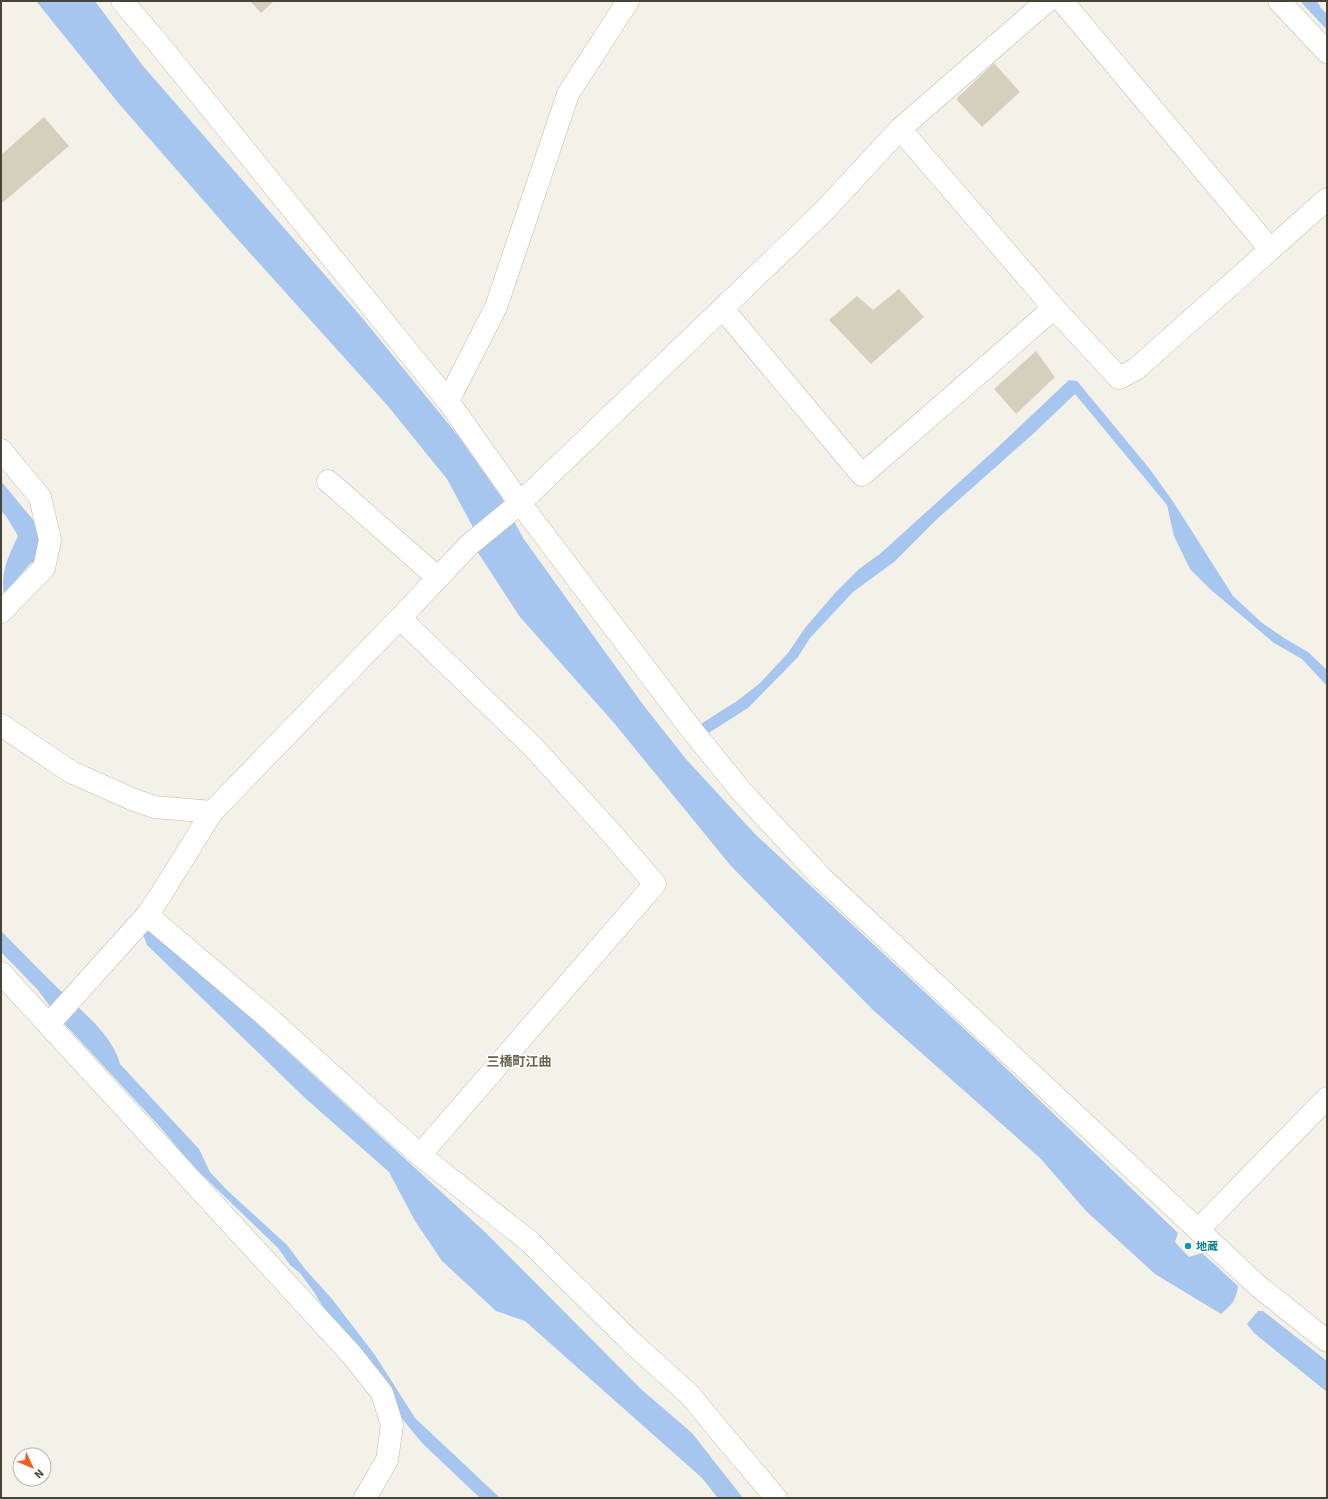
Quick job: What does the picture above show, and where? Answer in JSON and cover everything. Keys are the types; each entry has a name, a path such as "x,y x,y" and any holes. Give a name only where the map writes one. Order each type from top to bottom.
{"street":[{"path":"122,1 164,50 448,400 520,502 691,729 742,792 823,879 1257,1285 1327,1341"},
{"path":"448,400 496,307 568,94 628,1"},
{"path":"49,1024 147,915 212,812 400,618 468,545 520,502 823,212 900,129 1047,1"},
{"path":"1062,1 1270,249"},
{"path":"1292,5 1327,52"},
{"path":"900,129 1054,308 1120,378 1136,369 1327,199"},
{"path":"722,309 862,475 1054,308"},
{"path":"1,450 40,497 50,540 44,568 1,612"},
{"path":"328,480 438,578"},
{"path":"400,618 534,748 613,834 655,884 420,1155"},
{"path":"1,725 71,772 134,800 155,807 212,812"},
{"path":"147,915 272,1021 420,1155 530,1242 629,1340 690,1395 776,1498"},
{"path":"1,972 352,1355 382,1393 392,1425 387,1460 365,1498"},
{"path":"1198,1230 1327,1098"}],"water":[{"path":"36,1 95,1 143,66 364,320 459,437 502,498 523,538 644,706 686,759 755,834 988,1051 1178,1233 1175,1242 1189,1257 1202,1253 1238,1286 1233,1302 1228,1308 1221,1314 1155,1274 1086,1211 1041,1159 873,1010 731,866 614,723 520,617 477,551 482,544 447,479 387,405 231,232 120,105"},
{"path":"1300,1 1317,1 1327,14 1327,30"},
{"path":"1069,380 1077,381 1149,468 1174,503 1233,596 1261,622 1308,652 1327,670 1327,686 1302,659 1274,643 1210,589 1190,569 1174,536 1167,505 1075,394 1033,434 936,520 894,562 853,592 810,638 798,657 748,708 707,734 696,727 737,701 760,683 788,653 805,628 835,593 859,569 881,553 998,447"},
{"path":"1,481 34,521 41,541 40,558 30,564 4,594 4,571 18,536 6,516 1,511"},
{"path":"144,926 163,937 486,1233 642,1390 692,1433 743,1498 718,1498 702,1478 525,1321 496,1311 442,1261 415,1221 389,1172 305,1098 147,945 141,929"},
{"path":"1,931 97,1026 111,1044 120,1064 199,1149 210,1172 228,1191 287,1245 305,1269 332,1299 375,1355 415,1418 500,1498 480,1498 422,1443 342,1339 314,1292 300,1273 290,1265 278,1248 193,1166 160,1127 59,1018 37,989 1,952"},
{"path":"1258,1311 1263,1311 1327,1361 1327,1392 1254,1333 1247,1324"}],"building":[{"path":"250,1 274,1 261,13"},
{"path":"994,63 1020,92 982,127 956,99"},
{"path":"44,117 69,146 1,204 1,155"},
{"path":"899,289 924,317 871,364 829,320 857,296 873,310"},
{"path":"1036,351 1055,377 1016,414 994,389"}],"place":[{"name":"地蔵","path":"1188,1246"}],"district":[{"name":"三橋町江曲","path":"519,1062"}]}
